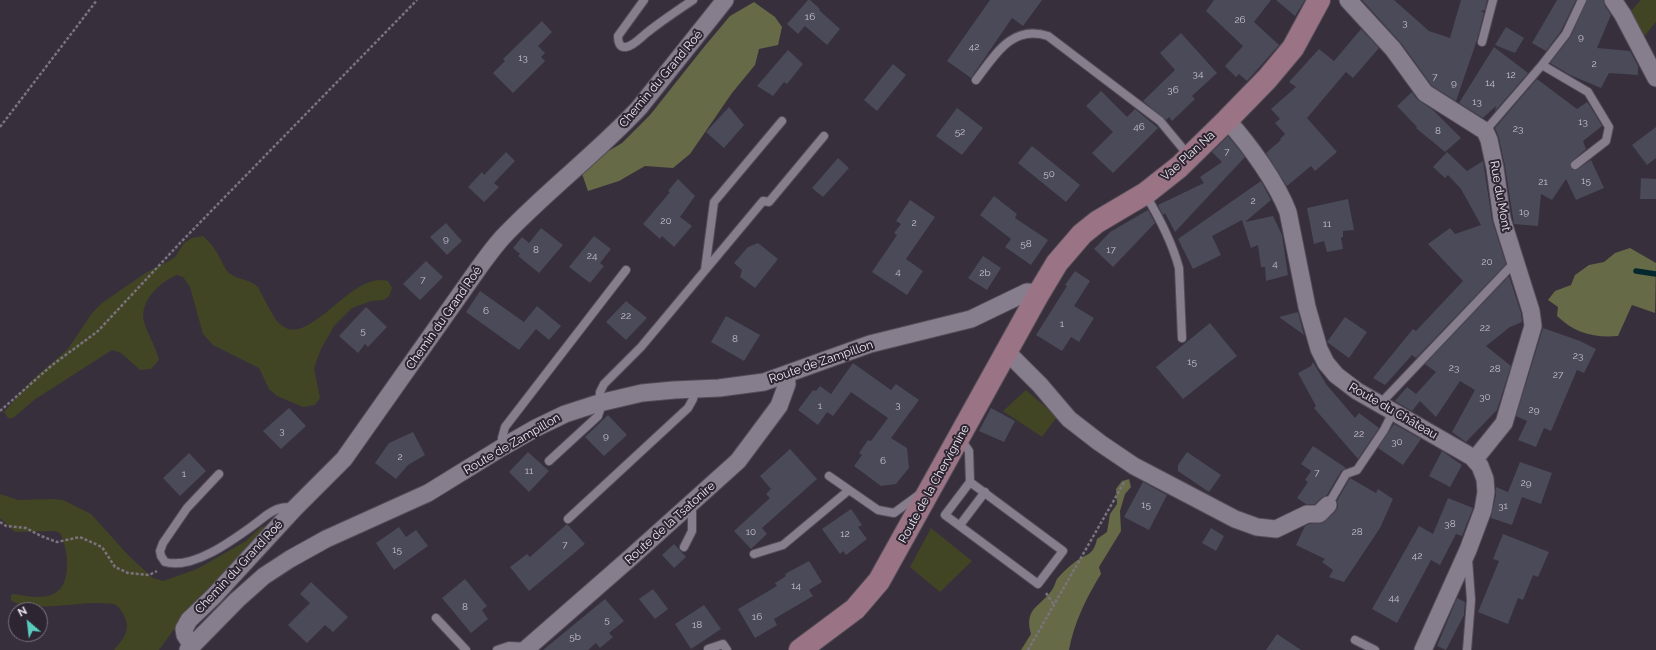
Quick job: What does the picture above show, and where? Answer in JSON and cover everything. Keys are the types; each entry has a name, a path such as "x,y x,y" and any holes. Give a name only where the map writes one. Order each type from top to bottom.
{"street":[{"name":"Chemin du Grand Roé","path":"190,648 184,629 189,620 214,596 294,509 344,460 478,269 502,238 624,124 639,108 725,0"},
{"name":"Vae Plan Na","path":"1039,293 1057,263 1082,234 1097,222 1145,193 1174,171 1227,120 1287,57 1319,0"},
{"path":"1348,0 1393,49 1425,93 1485,131"},
{"path":"1613,0 1623,15 1656,78"},
{"name":"Route du Château","path":"1227,120 1251,149 1284,200 1288,212 1312,326 1322,357 1326,364 1340,380 1357,391 1475,460"},
{"name":"Rue du Mont","path":"1475,460 1504,423 1533,326 1531,311 1502,219 1495,168 1490,144 1485,131"},
{"name":"Route de Zampillon","path":"190,648 237,600 264,576 290,559 326,539 428,493 504,446 565,414 598,403 649,392 754,383 786,375 870,344 971,319 1030,291 1039,293"},
{"name":"Route de la Chervignine","path":"800,650 846,617 872,591 885,572 1039,293"},
{"path":"1007,352 1040,385 1069,419 1100,443 1134,466 1236,520 1257,527 1276,528 1307,514 1319,514 1328,505"},
{"name":"Route de la Tsatonire","path":"526,649 738,461 775,414 787,384 786,375"},
{"path":"1423,650 1468,550 1483,510 1486,485 1482,470 1475,460"}],"lane":[{"path":"644,0 618,36 619,43 622,47 625,48 632,45 648,31 693,0"},
{"path":"1482,42 1493,0"},
{"path":"1485,131 1542,65 1566,34 1582,0"},
{"path":"976,80 998,51 1008,42 1018,35 1037,32 1048,36 1160,121 1190,156"},
{"path":"1542,65 1588,92 1609,127 1606,141 1575,164"},
{"path":"705,270 714,202 782,121"},
{"path":"548,461 598,416 600,410 598,403 600,392 604,384 641,347 763,201 769,202 824,136"},
{"path":"1145,193 1165,232 1179,268 1182,338"},
{"path":"1328,505 1346,474 1357,470 1384,430 1386,408 1515,262"},
{"path":"504,446 502,438 506,427 626,270"},
{"path":"568,519 688,408 693,399 695,389"},
{"path":"960,438 969,451 970,482 946,515 1038,584 1063,551 970,482"},
{"path":"219,474 187,508 163,543 160,551 165,562 178,564 199,558 229,542 275,510 286,507 294,509"},
{"path":"829,476 878,510 894,513 934,484"},
{"path":"754,554 783,545 849,490"},
{"path":"960,526 985,492"},
{"path":"684,547 692,531 692,502"},
{"path":"1466,650 1471,600 1468,550"},
{"path":"436,618 466,650"},
{"path":"1355,640 1375,650"},
{"path":"708,649 723,644 727,650"},
{"path":"497,650 509,646 526,649"}],"path":[{"path":"0,127 97,0"},
{"path":"0,411 52,366 98,331 180,243 417,0"},
{"path":"1028,650 1134,466"},
{"path":"0,522 6,526 26,528 57,542 80,537 102,547 115,567 128,573 149,575 168,563"}],"green space":[{"path":"1641,0 1656,0 1656,22 1642,39 1627,15"},
{"path":"754,2 775,17 782,27 778,45 759,49 755,65 732,93 690,154 673,168 645,166 619,181 588,191 581,171 595,159 622,143 650,115 730,16"},
{"path":"203,236 215,249 225,269 231,275 251,282 258,287 278,322 292,330 305,327 318,319 346,296 360,287 374,281 388,281 392,288 389,296 384,300 371,301 352,308 334,326 321,349 314,368 320,398 315,405 303,407 277,396 269,389 259,368 213,345 203,334 190,287 183,277 177,275 170,278 157,288 147,300 145,307 143,315 144,322 159,360 151,369 140,370 121,353 112,350 34,400 13,418 8,418 4,412 31,381 68,349 92,313 102,303 147,272 175,257 184,243 192,238"},
{"path":"1630,248 1656,263 1655,313 1632,305 1618,336 1600,336 1585,333 1571,327 1557,316 1558,307 1548,300 1555,291 1571,285 1575,275 1589,265 1604,262 1615,253"},
{"path":"1026,390 1057,417 1042,437 1003,411"},
{"path":"1129,479 1131,487 1125,494 1120,511 1121,531 1099,567 1101,574 1081,611 1069,650 1021,650 1031,634 1029,625 1031,613 1052,590 1057,579 1072,564 1089,554 1097,539 1107,532 1110,514 1117,504 1116,489 1122,481"},
{"path":"0,494 18,500 63,500 91,514 129,556 153,578 163,581 197,569 246,541 261,527 269,527 186,613 159,650 114,650 125,635 127,623 119,608 114,604 91,603 48,606 48,602 15,602 11,600 11,595 14,594 42,597 51,595 58,591 66,576 67,558 60,533 55,531 15,532 0,518"},
{"path":"931,528 972,561 940,592 910,567"}],"building":[{"path":"808,0 820,9 819,10 840,29 827,45 805,26 798,34 787,24"},
{"path":"990,0 1042,0 1023,26 1012,18 971,78 947,61"},
{"path":"1214,0 1271,0 1254,22 1279,45 1247,81 1239,74 1236,77 1225,66 1243,46 1206,11"},
{"path":"1276,0 1305,0 1295,16"},
{"path":"1362,0 1394,0 1429,31 1450,38 1461,0 1487,0 1485,10 1481,11 1484,13 1477,40 1456,101 1432,86 1401,43"},
{"path":"1557,0 1576,0 1561,31 1546,51 1532,43"},
{"path":"1587,0 1603,0 1611,15 1597,48 1630,51 1638,66 1638,75 1609,73 1601,88 1570,75 1550,63 1571,36"},
{"path":"542,21 552,32 538,46 545,53 541,57 545,61 513,93 493,73 505,61 503,59"},
{"path":"1506,27 1524,38 1515,53 1495,45"},
{"path":"1361,29 1379,48 1353,78 1346,72 1307,118 1337,152 1315,171 1311,166 1287,186 1266,153 1281,140 1280,139 1285,134 1275,123 1280,119 1271,109 1296,87 1289,82 1319,49 1334,61"},
{"path":"1181,33 1217,73 1192,96 1195,99 1172,121 1169,117 1166,120 1143,101 1175,70 1160,53"},
{"path":"1494,47 1528,73 1495,111 1496,106 1483,118 1459,103"},
{"path":"788,50 803,64 787,84 784,82 773,96 757,86"},
{"path":"893,64 906,75 877,111 864,100"},
{"path":"1537,79 1577,109 1587,102 1590,106 1602,126 1583,141 1586,149 1572,161 1570,166 1573,170 1576,170 1591,160 1604,188 1576,200 1566,179 1552,200 1541,194 1538,226 1514,224 1505,166 1499,138 1495,128"},
{"path":"1101,91 1127,117 1135,109 1158,128 1113,173 1092,153 1113,132 1086,106"},
{"path":"1412,92 1417,99 1433,110 1461,138 1445,152 1416,128 1417,127 1397,106"},
{"path":"729,107 744,125 724,148 706,132"},
{"path":"957,108 983,128 962,155 936,136"},
{"path":"1656,127 1656,158 1647,165 1632,145"},
{"path":"1228,136 1245,157 1175,232 1165,213 1163,215 1158,205 1204,183 1200,177 1222,162 1212,152"},
{"path":"1032,146 1080,185 1066,202 1018,163"},
{"path":"506,152 515,161 494,183 499,187 484,202 468,187 482,172 484,175"},
{"path":"1447,152 1467,171 1483,161 1492,220 1506,264 1416,358 1412,355 1385,385 1373,378 1413,329 1416,331 1463,281 1428,244 1450,228 1455,234 1481,225 1461,189 1448,175 1445,178 1433,167"},
{"path":"838,158 849,168 823,197 812,188"},
{"path":"1641,178 1656,179 1656,199 1640,199"},
{"path":"678,179 695,196 680,217 692,226 674,247 662,236 660,239 643,224 670,192 668,191"},
{"path":"1261,181 1271,200 1245,222 1273,216 1282,235 1288,275 1266,281 1265,267 1261,267 1258,245 1251,248 1242,220 1212,236 1221,255 1193,269 1178,239"},
{"path":"994,196 1017,214 1015,218 1048,240 1031,265 1005,247 1011,239 980,215"},
{"path":"1348,199 1354,230 1343,231 1343,237 1341,238 1343,249 1327,252 1324,241 1314,244 1307,208"},
{"path":"910,200 935,217 906,259 923,271 907,295 872,272 897,235 894,233 901,224 896,221"},
{"path":"1148,210 1155,223 1113,267 1094,249 1110,232"},
{"path":"446,223 462,241 447,255 430,237"},
{"path":"541,228 563,245 539,273 518,256 520,254 513,248 522,237 529,243"},
{"path":"594,236 611,249 600,263 604,266 590,283 569,267"},
{"path":"758,243 778,259 755,288 740,277 742,270 734,263 748,247"},
{"path":"983,256 1001,268 987,290 968,278"},
{"path":"426,261 443,277 420,300 403,284"},
{"path":"1075,271 1090,281 1074,306 1094,318 1079,342 1071,337 1062,351 1036,335 1067,286 1065,285"},
{"path":"1509,276 1521,313 1522,322 1510,327 1486,346 1511,366 1497,410 1466,442 1452,432 1475,390 1460,381 1436,417 1420,401 1412,411 1395,401 1407,387 1416,394 1436,372 1425,364"},
{"path":"480,291 524,322 537,306 561,326 549,340 536,329 519,350 466,312"},
{"path":"626,301 647,318 626,340 606,322"},
{"path":"366,307 387,327 368,347 365,344 358,353 339,336"},
{"path":"1298,312 1304,335 1279,317"},
{"path":"726,316 760,335 744,361 711,342"},
{"path":"1345,317 1367,332 1349,358 1327,342"},
{"path":"1210,323 1237,356 1183,399 1156,367"},
{"path":"1543,328 1580,341 1596,349 1584,373 1577,370 1551,431 1544,428 1536,447 1518,440 1527,421 1516,416"},
{"path":"1313,362 1326,384 1355,418 1359,413 1379,428 1358,459 1314,408 1316,406 1298,373 1311,366"},
{"path":"853,363 891,390 896,384 919,400 891,438 907,448 909,468 896,484 881,486 854,466 862,455 859,453 868,440 871,441 888,418 851,392 833,416 827,412 818,425 798,410 813,390 816,391 820,386 831,394"},
{"path":"289,408 306,426 281,449 263,431"},
{"path":"991,408 1015,421 1004,442 979,431"},
{"path":"608,415 627,435 604,456 585,437"},
{"path":"1394,424 1421,439 1403,465 1378,448"},
{"path":"413,432 425,455 408,465 396,479 375,463 389,443"},
{"path":"1313,446 1346,468 1341,471 1327,495 1315,504 1306,504 1297,498 1308,482 1305,480 1311,471 1301,464"},
{"path":"790,449 817,479 762,528 767,534 751,549 734,531 770,498 766,494 771,489 760,476"},
{"path":"1442,451 1462,465 1450,487 1429,476"},
{"path":"528,452 549,471 529,492 509,472"},
{"path":"1187,452 1221,475 1209,492 1178,471 1178,465"},
{"path":"189,453 206,471 180,496 163,478"},
{"path":"1520,462 1552,473 1541,504 1522,497 1512,525 1491,518 1496,487 1508,492"},
{"path":"1350,478 1376,493 1378,489 1393,499 1380,528 1344,582 1329,577 1333,570 1322,562 1325,559 1296,545 1305,526 1309,524 1323,523 1335,512 1338,507 1337,501"},
{"path":"1143,482 1167,495 1149,530 1124,517"},
{"path":"1448,498 1473,508 1462,536 1456,534 1440,565 1431,560 1397,623 1372,609 1419,526 1433,534"},
{"path":"851,509 862,525 858,527 867,539 846,555 843,551 840,554 822,529"},
{"path":"567,524 585,544 529,591 510,567 527,554 530,557"},
{"path":"399,527 406,537 416,530 428,546 394,570 376,543"},
{"path":"1211,528 1224,536 1216,551 1202,543"},
{"path":"1503,534 1549,552 1538,577 1533,575 1523,600 1518,598 1508,624 1478,612 1499,561 1493,559"},
{"path":"674,544 686,557 674,568 662,555"},
{"path":"809,561 822,582 809,590 813,596 774,619 777,625 755,638 738,609 777,586 775,583 786,576 785,574"},
{"path":"465,579 487,606 482,610 488,619 471,633 442,598"},
{"path":"311,582 348,617 333,632 325,625 307,643 288,625 310,603 300,594"},
{"path":"653,589 668,609 655,619 639,599"},
{"path":"1457,598 1465,602 1464,615 1446,650 1437,646"},
{"path":"605,599 624,621 609,633 613,637 600,648 596,643 588,650 543,650"},
{"path":"704,605 721,629 691,649 675,624"},
{"path":"1277,634 1301,650 1266,650"}],"waterway":[{"path":"1636,271 1656,274"}]}
